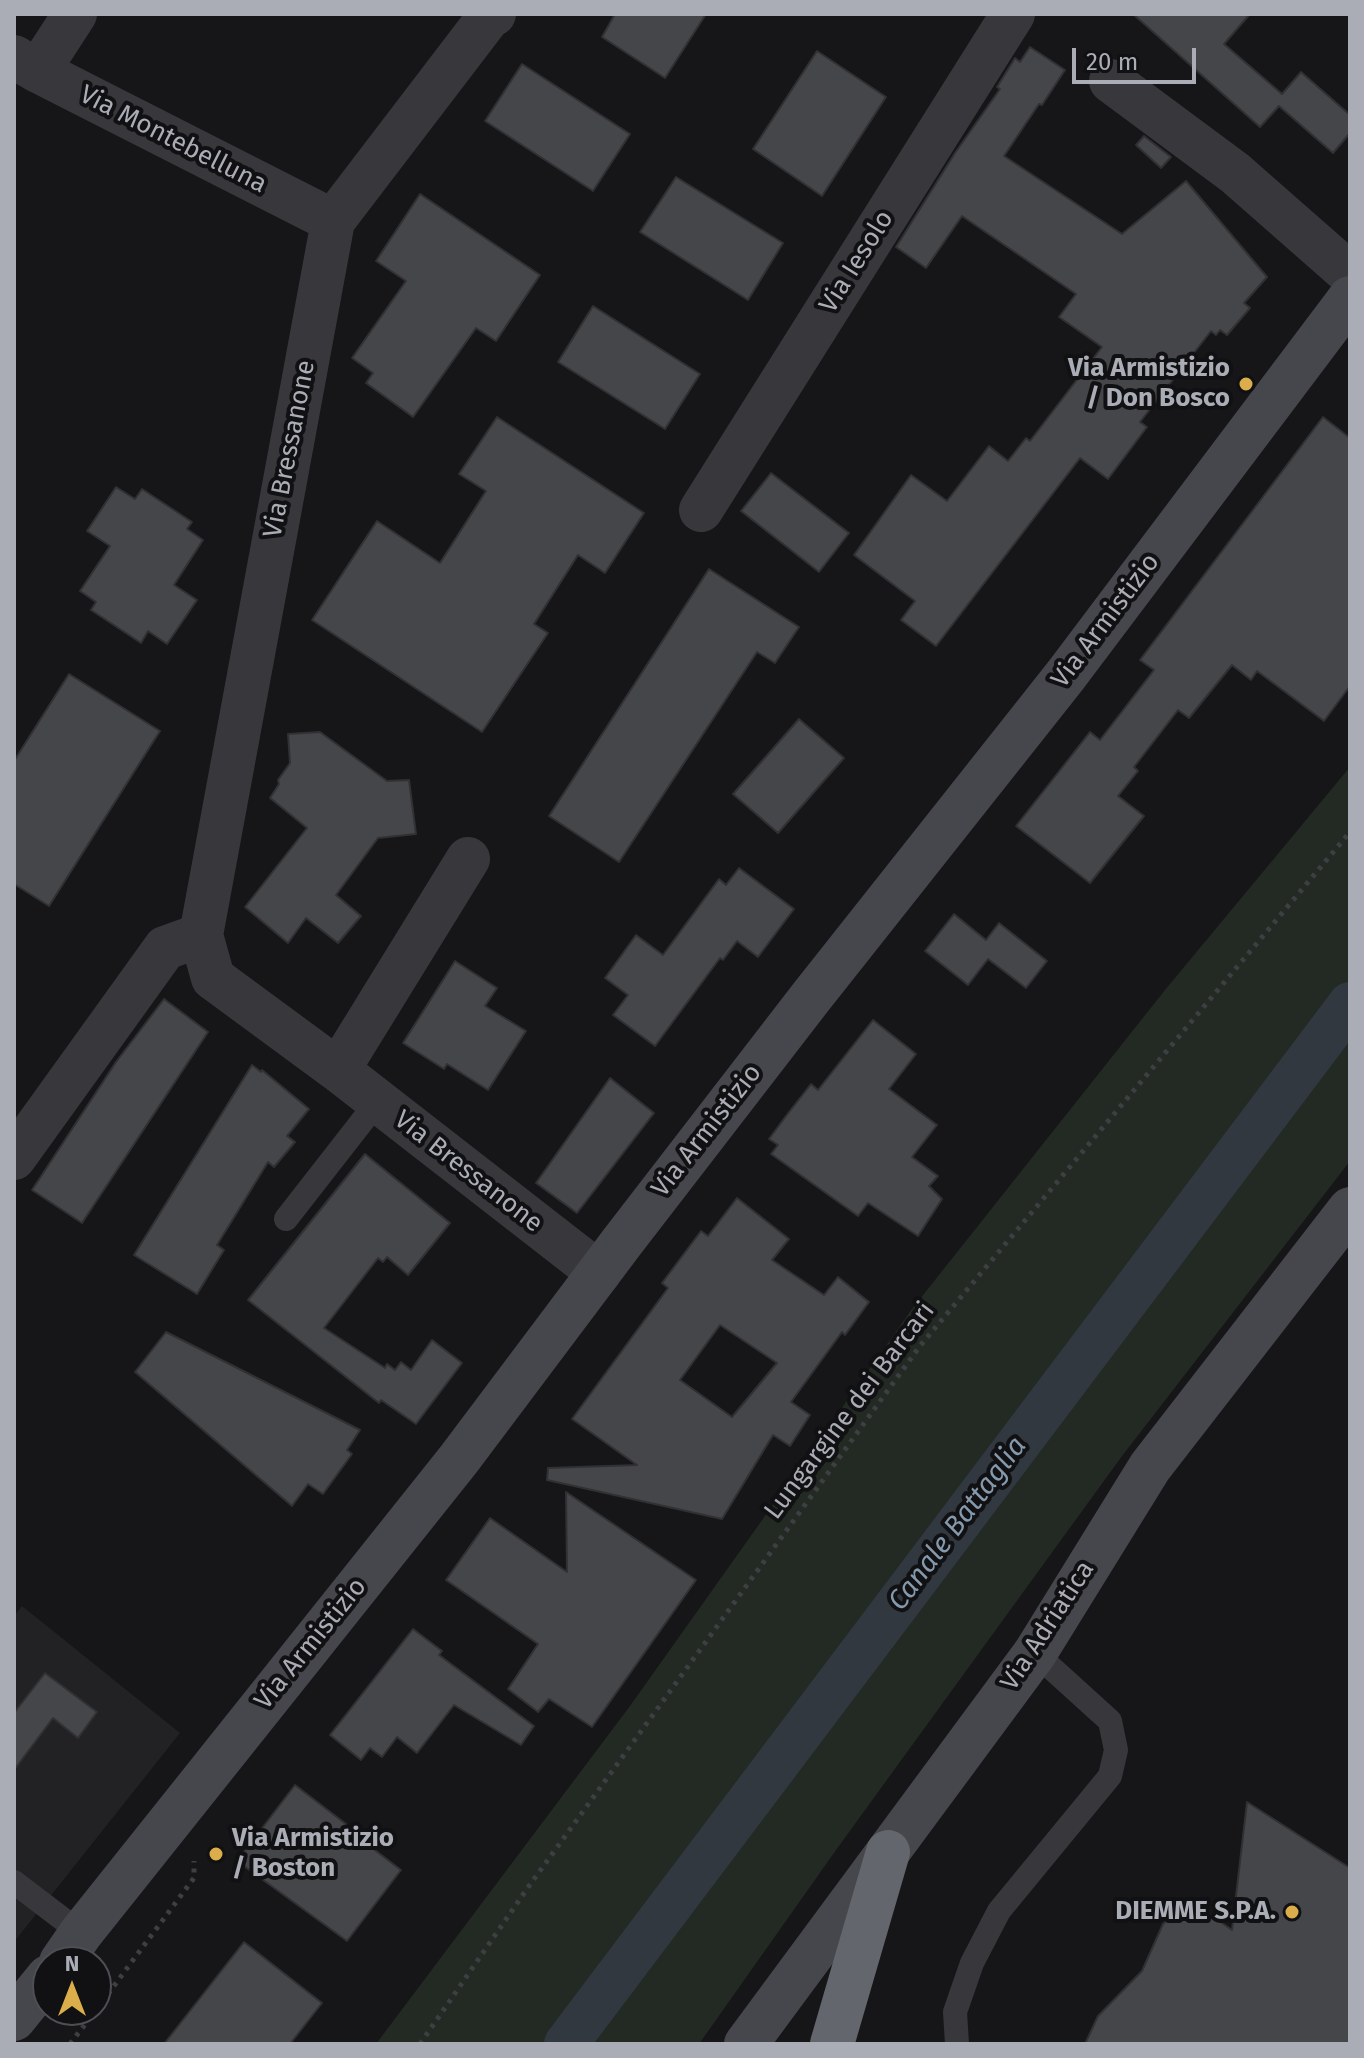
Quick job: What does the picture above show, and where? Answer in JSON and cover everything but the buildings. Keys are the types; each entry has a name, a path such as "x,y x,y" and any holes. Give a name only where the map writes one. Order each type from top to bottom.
{"highway":[{"path":"832,2044 888,1852"}],"street":[{"path":"26,64 75,14"},
{"name":"Via Bressanone","path":"494,14 333,221 201,935 213,978 338,1070 599,1273"},
{"name":"Via Iesolo","path":"701,510 1013,14"},
{"name":"Via Montebelluna","path":"26,64 333,221"},
{"path":"1111,81 1235,173 1350,274"},
{"name":"Via Armistizio","path":"73,1946 459,1459 811,997 1066,675 1350,298"},
{"path":"338,1070 468,859"},
{"path":"14,1158 165,948 201,935"},
{"name":"Via Adriatica","path":"746,2044 1035,1653 1150,1467 1350,1209"},
{"path":"14,2019 32,1997"}],"lane":[{"path":"286,1219 378,1101"},
{"path":"957,2044 955,2012 972,1963 999,1911 1110,1776 1116,1750 1110,1721 1035,1653"},
{"path":"14,1882 69,1946"}],"path":[{"name":"Lungargine dei Barcari","path":"420,2044 529,1886 920,1346 1350,832"},
{"path":"70,2044 84,2026"}],"shaded area":[{"path":"1350,767 1350,1161 1122,1456 699,2044 376,2044 630,1706 912,1309 1165,990"},
{"path":"22,1606 180,1733 14,1942 14,1616"}],"waterway":[{"name":"Canale Battaglia","path":"566,2044 1350,1004"}],"place":[{"name":"Via Armistizio / Don Bosco","path":"1246,384"},
{"name":"Via Armistizio / Boston","path":"216,1854"},
{"name":"DIEMME S.P.A.","path":"1292,1912"}]}
